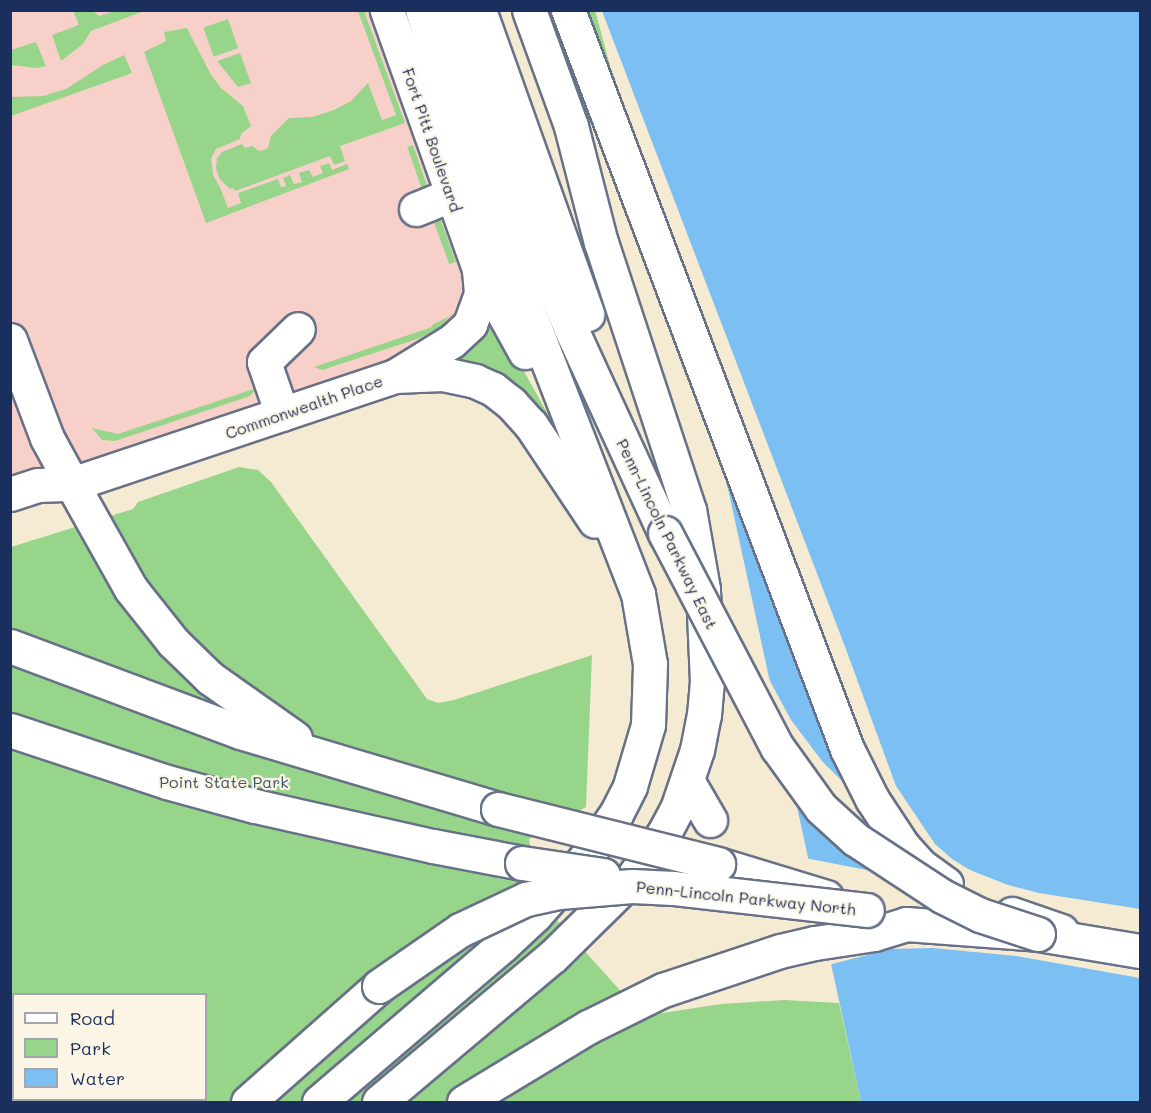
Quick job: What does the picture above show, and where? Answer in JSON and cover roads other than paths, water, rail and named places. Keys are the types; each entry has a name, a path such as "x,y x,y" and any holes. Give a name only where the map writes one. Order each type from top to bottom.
{"main road":[{"name":"Fort Pitt Boulevard","path":"387,10 450,195 479,269"},
{"path":"319,1102 511,938 564,884 600,840 630,786 648,725 650,664 638,594 470,160 422,10"},
{"name":"Penn-Lincoln Parkway East","path":"446,10 528,226 570,329 665,533 777,747 821,808 855,839 942,896 980,915 1050,933"},
{"path":"479,10 665,533"},
{"path":"507,10 551,132 601,243"},
{"path":"379,1102 552,957 614,898 664,833 688,782 697,750 707,681 704,589 698,551 679,471 601,243 571,126 529,10"},
{"path":"568,10 847,749 872,800 903,846 938,879 987,906 1050,933 1140,951"},
{"path":"416,209 450,195"},
{"path":"479,269 588,467"},
{"name":"Commonwealth Place","path":"10,494 38,485 72,484 395,376 452,341 470,324 481,293 479,269"},
{"path":"282,414 264,362 298,329"},
{"path":"10,340 46,438 131,589 173,642 231,694 294,737 336,762"},
{"path":"395,376 443,374 475,381 493,389 511,403 550,452 600,528 638,594"},
{"name":"Commonwealth Place","path":"10,516 44,505 72,484"},
{"path":"10,646 240,732 336,762 498,809 679,854 867,910"},
{"path":"10,730 168,782 255,806 433,846 522,863 800,903 906,924"},
{"path":"688,782 710,820"},
{"name":"Penn-Lincoln Parkway North","path":"248,1102 379,986 460,930 526,899 559,892 632,886 673,888 1050,933"},
{"name":"Penn-Lincoln Parkway North","path":"468,1100 588,1027 663,990 780,951 874,934 906,924 1050,933"},
{"path":"1050,933 1140,944"}],"water":[{"path":"598,11 1140,11 1140,1102 861,1102 729,493"}],"park label":[{"name":"Point State Park","path":"224,782"}]}
